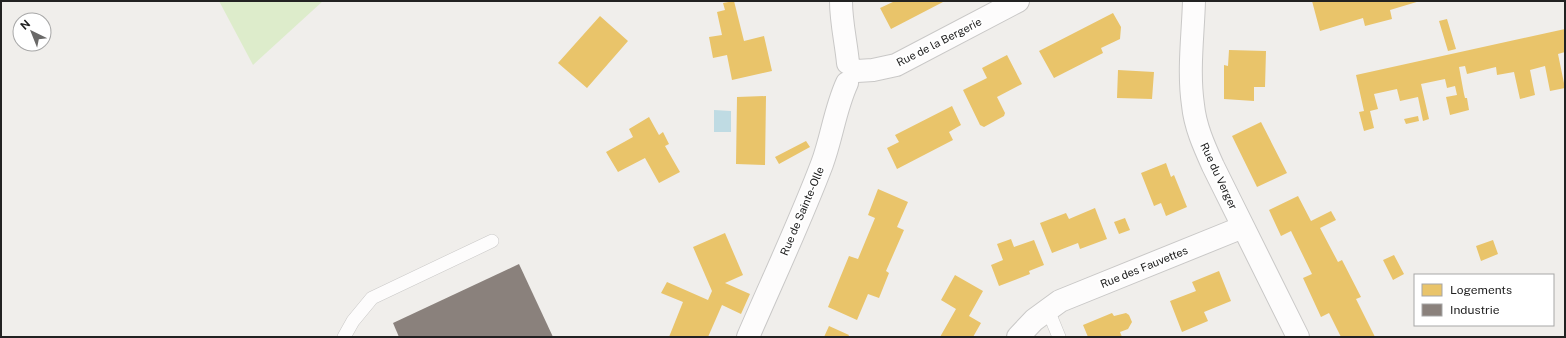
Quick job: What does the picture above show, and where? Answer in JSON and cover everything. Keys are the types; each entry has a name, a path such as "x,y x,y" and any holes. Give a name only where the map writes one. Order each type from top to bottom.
{"street":[{"path":"841,1 843,31 850,72"},
{"name":"Rue de la Bergerie","path":"850,72 881,69 896,65 1018,1"},
{"name":"Rue du Verger","path":"1194,1 1192,71 1193,106 1206,150 1298,337"},
{"name":"Rue de Sainte-Olle","path":"748,337 817,175 828,145 839,100 850,72"},
{"name":"Rue des Fauvettes","path":"1018,337 1034,320 1077,293 1243,226"}],"lane":[{"path":"344,337 353,321 372,298 492,241"},
{"path":"1048,310 1059,337"}],"green space":[{"path":"219,1 323,1 253,65"}],"water":[{"path":"714,110 731,111 731,132 714,132"}],"building: Logements":[{"path":"734,1 744,41 764,36 772,71 732,80 727,55 713,58 709,37 722,35 717,12 725,10 723,3"},
{"path":"895,1 943,2 891,29 880,8"},
{"path":"1312,1 1420,1 1390,10 1392,19 1365,26 1363,18 1320,31"},
{"path":"1113,13 1121,27 1120,39 1101,48 1103,53 1054,78 1039,51"},
{"path":"600,16 628,41 587,88 558,63"},
{"path":"1447,19 1456,49 1448,51 1439,21"},
{"path":"1565,29 1565,52 1558,54 1565,88 1550,91 1545,66 1530,70 1535,95 1520,99 1514,72 1497,75 1496,67 1467,74 1465,66 1459,67 1464,94 1465,98 1467,98 1469,110 1450,115 1446,97 1457,95 1455,86 1447,88 1445,79 1421,84 1429,119 1423,121 1418,97 1400,101 1397,89 1374,94 1378,109 1370,111 1374,128 1364,131 1359,112 1364,111 1356,75"},
{"path":"1229,50 1266,51 1265,87 1254,87 1254,101 1224,99 1224,65 1228,66"},
{"path":"1007,55 1022,84 997,97 1005,113 1004,116 984,127 980,125 963,90 987,78 982,68"},
{"path":"1118,70 1154,72 1152,99 1117,98"},
{"path":"766,96 765,165 736,164 737,97"},
{"path":"952,106 961,125 949,132 953,140 897,169 887,148 899,142 895,135"},
{"path":"1418,116 1419,121 1406,124 1404,119"},
{"path":"649,117 659,135 663,132 669,144 665,146 680,172 659,183 645,158 618,172 606,152 633,137 629,129"},
{"path":"1261,122 1287,173 1257,187 1232,136"},
{"path":"806,141 810,147 779,164 775,157"},
{"path":"1166,163 1171,177 1174,175 1187,207 1166,216 1161,203 1154,206 1141,173"},
{"path":"878,189 908,202 897,227 904,230 886,271 889,273 879,298 868,294 857,320 828,307 849,256 858,259 875,218 868,215"},
{"path":"1298,196 1311,221 1331,211 1336,220 1320,228 1338,262 1342,260 1361,297 1356,299 1375,337 1341,337 1329,313 1321,317 1303,278 1312,274 1291,231 1281,236 1269,210"},
{"path":"1095,208 1107,239 1080,249 1078,243 1052,253 1040,223 1066,213 1069,219"},
{"path":"1125,218 1130,230 1119,234 1114,222"},
{"path":"725,233 743,275 725,283 750,294 741,314 722,305 708,337 669,337 683,302 661,293 667,282 708,300 712,291 693,247"},
{"path":"1011,239 1014,247 1034,240 1044,265 1029,271 1030,274 999,286 991,265 1003,260 997,244"},
{"path":"1493,240 1498,254 1481,261 1476,246"},
{"path":"1394,255 1404,274 1393,280 1383,260"},
{"path":"1219,271 1231,301 1204,312 1208,321 1182,332 1170,301 1196,291 1192,282"},
{"path":"955,275 983,291 969,316 981,323 973,337 940,337 956,309 941,300"},
{"path":"1112,313 1114,316 1126,313 1129,315 1132,322 1128,329 1120,332 1122,337 1088,337 1083,325"},
{"path":"829,326 849,335 848,337 824,337"}],"building: Industrie":[{"path":"519,264 553,337 399,337 393,323"}]}
